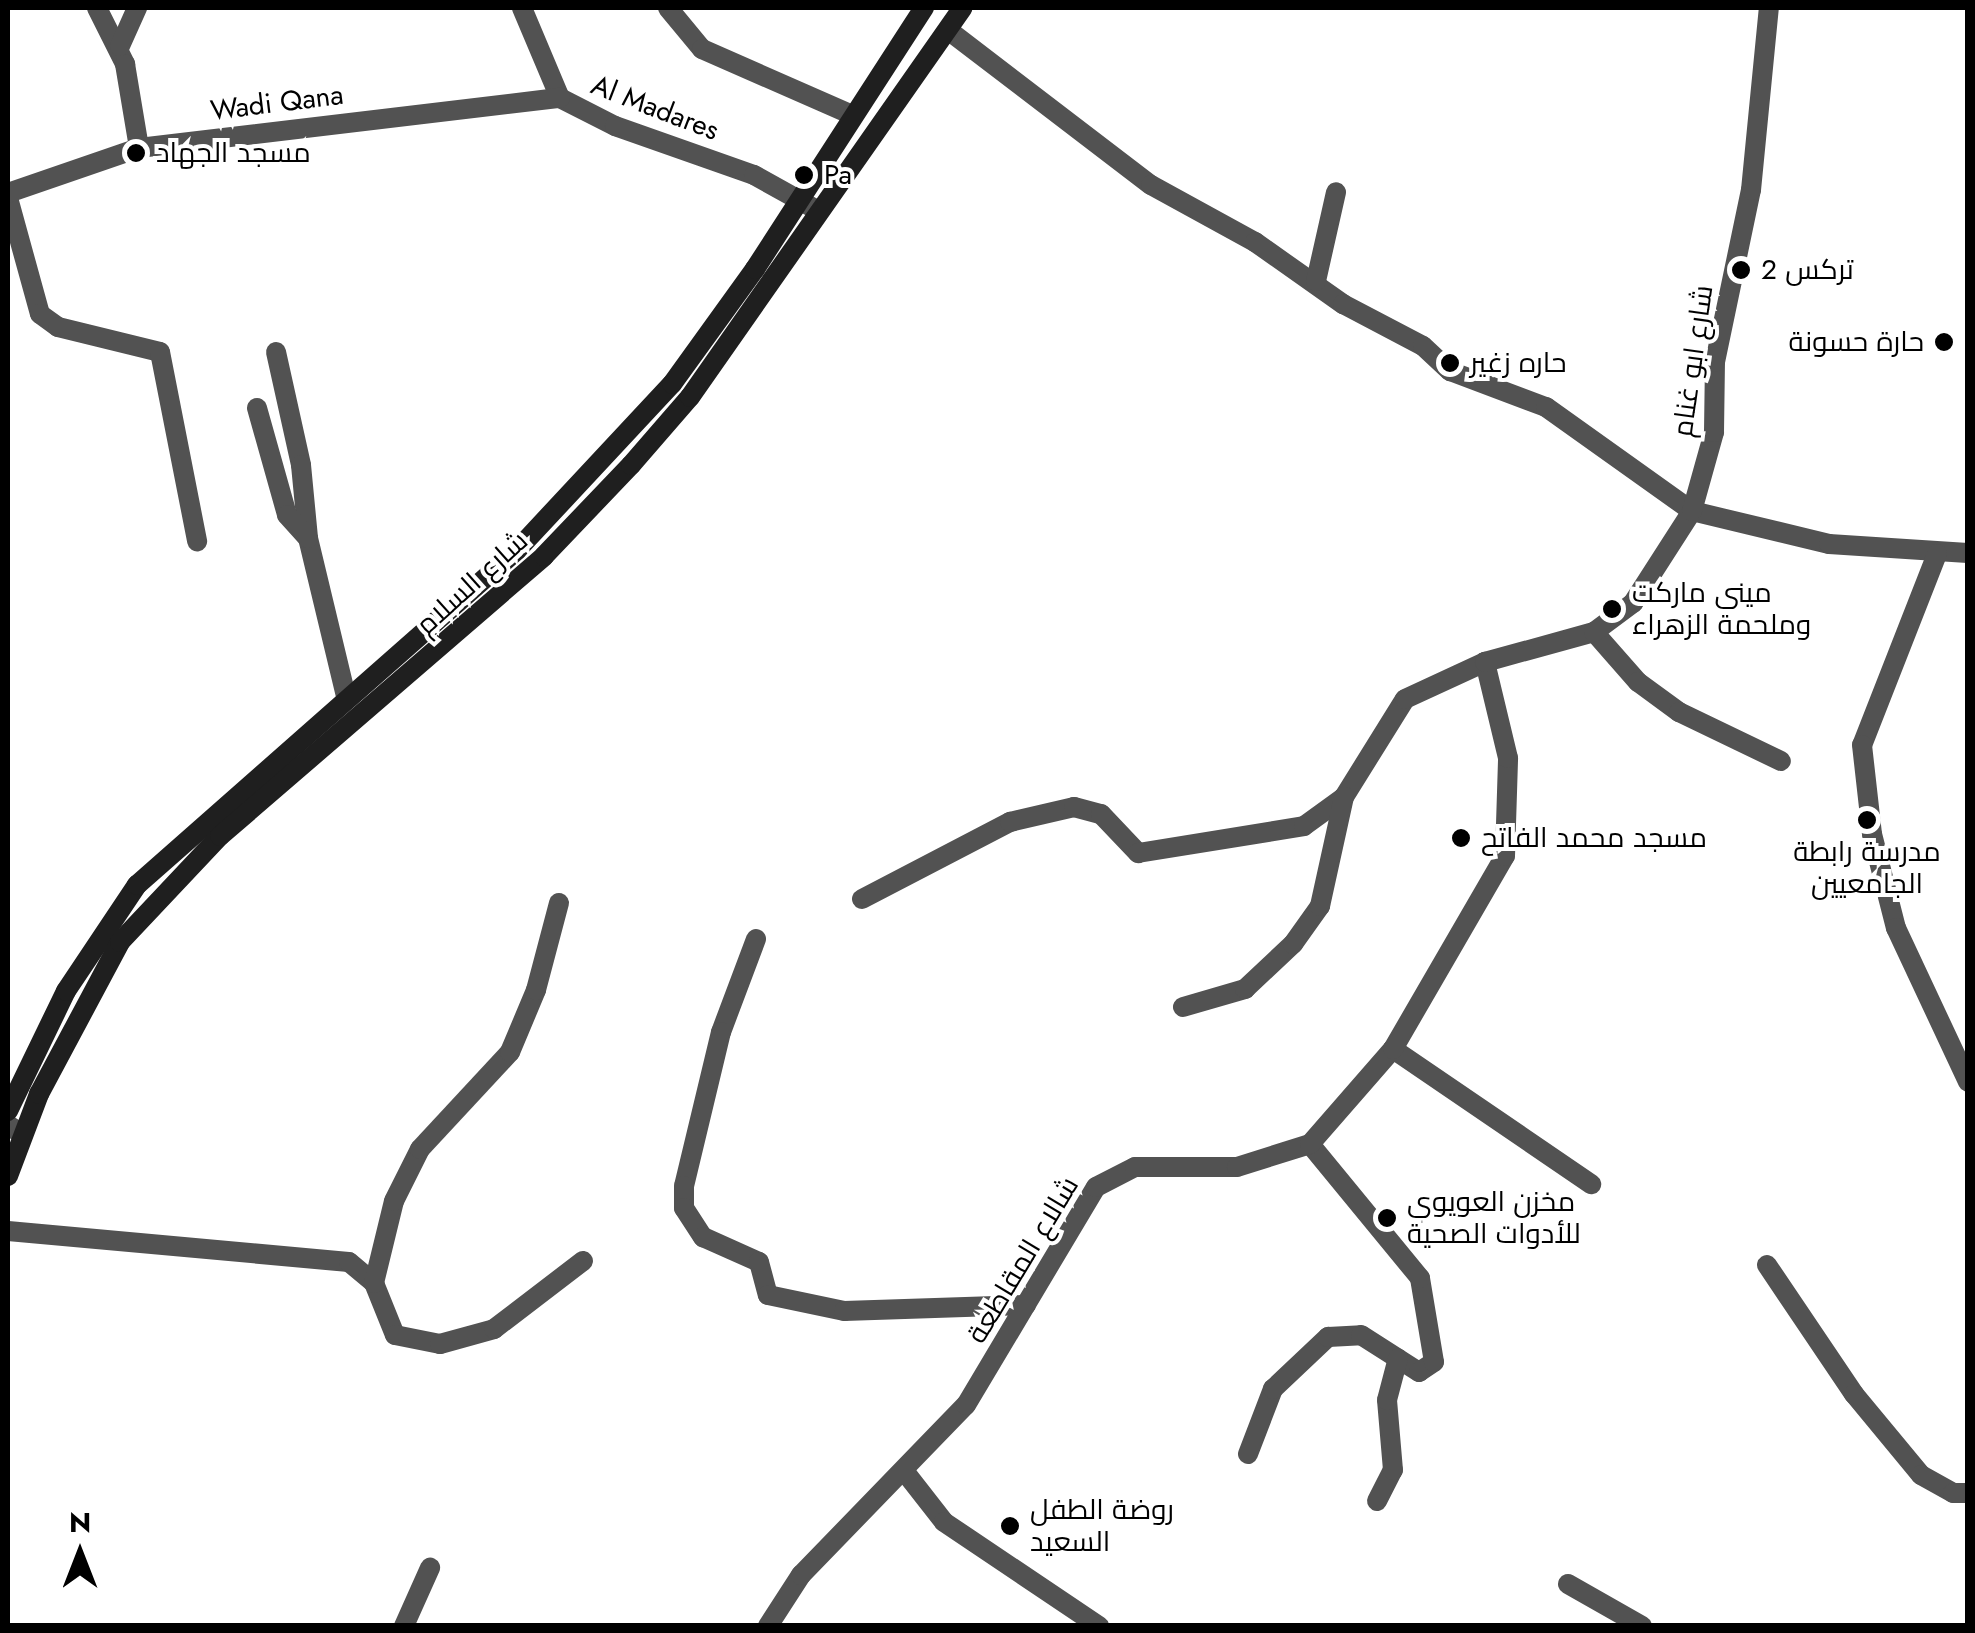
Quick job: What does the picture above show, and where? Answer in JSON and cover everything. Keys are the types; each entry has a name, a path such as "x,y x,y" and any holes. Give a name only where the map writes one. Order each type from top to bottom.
{"main road":[{"name":"شارع السلام","path":"8,1111 66,991 137,884 346,696 517,550 610,457 672,384 924,8"},
{"name":"شارع السلام","path":"8,1176 12,1132 120,942 220,836 544,556 619,478 690,397 962,8"}],"street":[{"path":"97,8 120,46 139,148"},
{"path":"120,46 137,8"},
{"name":"Al Madares","path":"522,8 560,98 799,198 818,212"},
{"path":"668,8 702,48 850,114"},
{"name":"شارع ابو غنام","path":"1344,798 1405,699 1485,662 1594,632 1633,602 1692,511 1714,432 1718,342 1751,190 1769,8"},
{"path":"948,30 1151,185 1316,281 1343,304 1423,346 1450,371 1546,408 1692,511 1829,544 1937,554 1968,553"},
{"name":"Wadi Qana","path":"8,195 139,148 560,98"},
{"path":"1316,281 1336,192"},
{"path":"8,195 40,314 58,326 160,352 196,541"},
{"path":"276,352 301,465 308,538 346,696"},
{"path":"257,408 288,516 308,538"},
{"path":"1937,554 1862,744 1872,834 1896,928 1968,1082"},
{"path":"1594,632 1638,682 1679,712 1781,760"},
{"path":"1248,1454 1272,1389 1319,1342 1360,1335 1419,1372 1433,1364 1420,1278 1310,1144 1393,1049 1505,856 1512,808 1508,758 1485,662"},
{"path":"862,898 1010,822 1074,807 1101,814 1138,853 1304,826 1344,798"},
{"path":"1183,1007 1244,989 1293,944 1320,906 1344,798"},
{"path":"374,1283 394,1201 420,1149 510,1052 536,990 559,902"},
{"path":"756,939 721,1032 684,1186 684,1208 703,1237 760,1262 768,1296 844,1311 1026,1306"},
{"path":"1393,1049 1591,1184"},
{"name":"شالاع المقاطعة","path":"768,1626 801,1575 966,1405 1080,1207 1114,1173 1135,1167 1237,1167 1310,1144"},
{"path":"8,1231 349,1262 374,1283 396,1336 440,1344 494,1329 583,1262"},
{"path":"1767,1264 1854,1394 1920,1475 1953,1493 1968,1492"},
{"path":"1377,1502 1393,1470 1387,1400 1398,1358"},
{"path":"905,1472 944,1522 1099,1626"},
{"path":"404,1626 430,1568"},
{"path":"1568,1584 1642,1626"}],"place":[{"name":"مسجد الجهاد","path":"136,153"},
{"name":"Pa","path":"804,175"},
{"name":"تركس 2","path":"1741,270"},
{"name":"حارة حسونة","path":"1944,342"},
{"name":"حاره زغير","path":"1450,363"},
{"name":"ميني ماركت وملحمة الزهراء","path":"1612,609"},
{"name":"مدرسة رابطة الجامعيين","path":"1867,820"},
{"name":"مسجد محمد الفاتح","path":"1461,838"},
{"name":"مخزن العويوي للأدوات الصحية","path":"1387,1218"},
{"name":"روضة الطفل السعيد","path":"1010,1526"}]}
